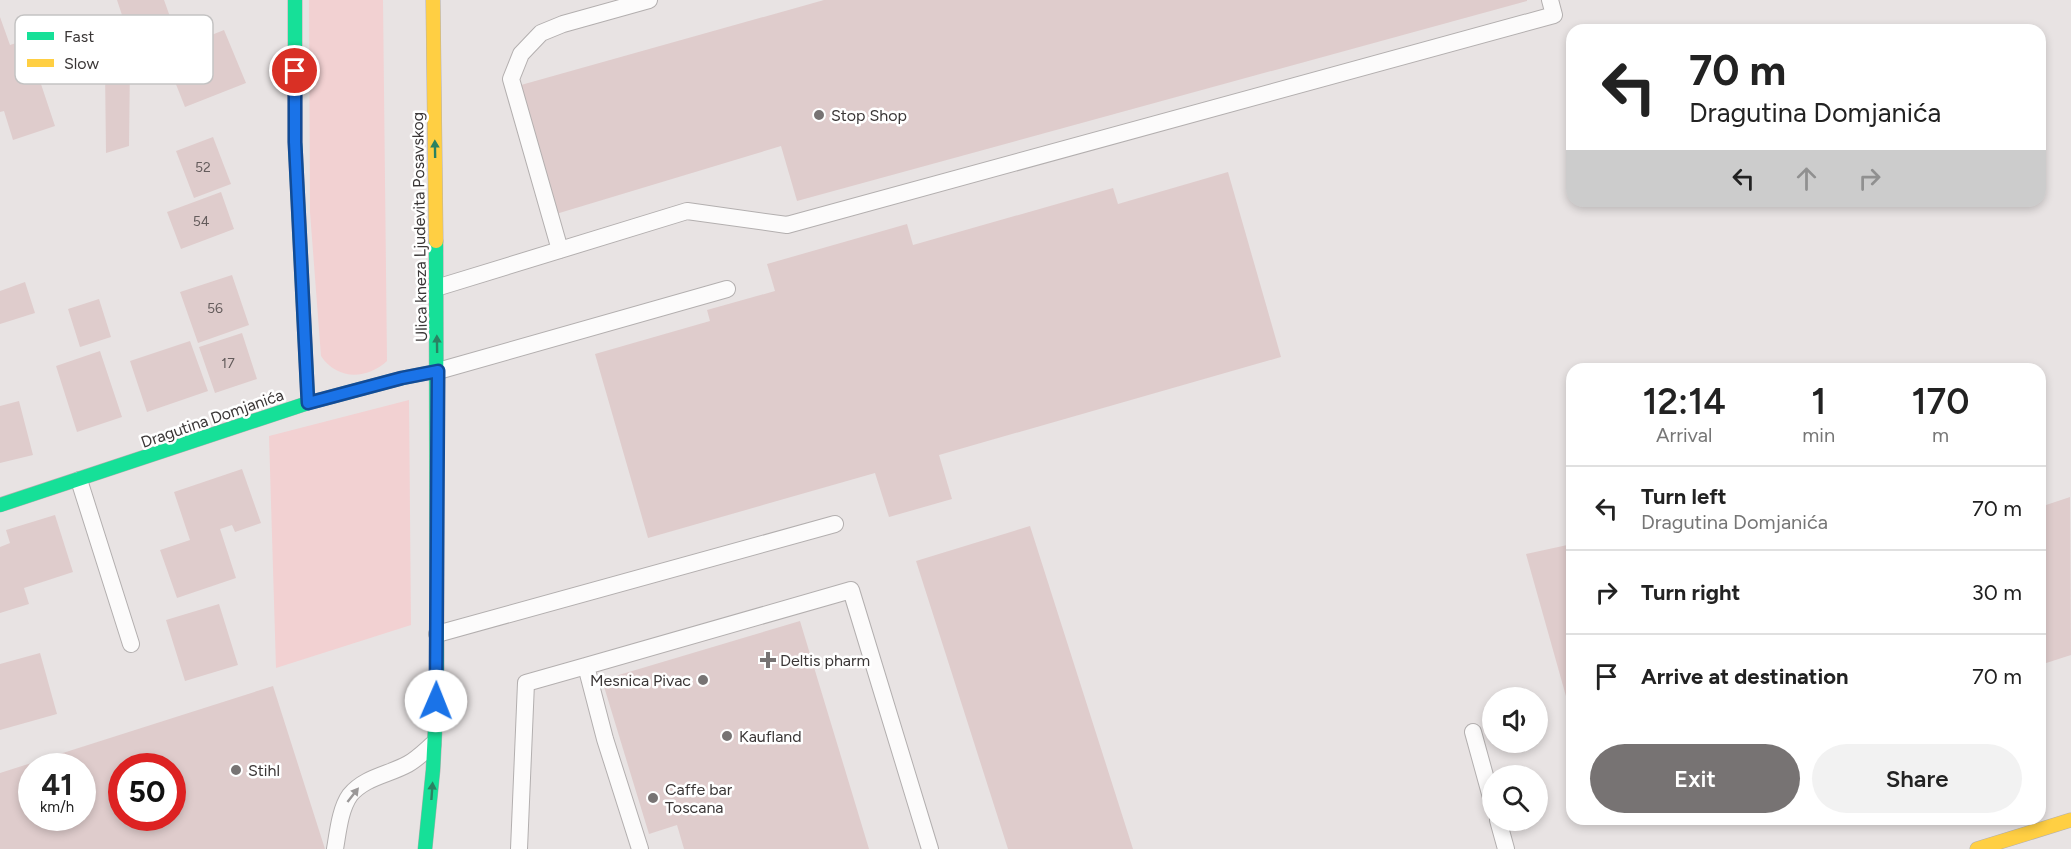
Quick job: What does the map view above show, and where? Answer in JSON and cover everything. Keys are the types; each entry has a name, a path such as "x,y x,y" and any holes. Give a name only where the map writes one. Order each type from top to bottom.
{"street":[{"path":"295,0 295,142 308,403"},
{"name":"Ulica kneza Ljudevita Posavskog","path":"425,849 435,742 438,371 433,0"},
{"name":"Dragutina Domjanića","path":"0,505 308,403 402,378 438,371"},
{"path":"1977,849 2071,820"}],"lane":[{"path":"560,250 511,78 521,54 541,33 563,24 649,0"},
{"path":"436,288 687,212 788,225 1554,15 1550,0"},
{"path":"438,371 727,289"},
{"path":"79,480 131,644"},
{"path":"436,634 835,524"},
{"path":"519,849 526,683 851,590 930,849"},
{"path":"586,666 605,739 640,849"},
{"path":"1473,732 1482,765"},
{"path":"335,849 343,811 350,796 374,777 408,764 435,742"},
{"path":"1501,831 1506,849"}],"shaded area":[{"path":"309,0 383,0 387,361 370,372 361,374 352,375 335,370 321,356 310,212"},
{"path":"409,400 411,625 276,668 269,436"}],"building":[{"path":"117,0 164,0 169,15 122,15"},
{"name":"Stop Shop","path":"824,0 1527,1 797,201 781,146 556,214 521,85"},
{"path":"0,17 10,45 15,43 15,84 41,84 55,126 13,140 4,111 0,112"},
{"path":"224,30 246,83 185,107 176,84 213,84 213,34"},
{"path":"105,84 130,84 129,146 106,153"},
{"path":"213,137 231,184 194,198 176,151"},
{"path":"1228,172 1281,357 939,455 952,499 889,517 875,473 648,538 595,354 710,321 707,310 775,291 767,264 907,224 913,245 1113,188 1118,204"},
{"path":"221,192 234,229 181,249 167,212"},
{"path":"232,275 249,325 198,343 180,292"},
{"path":"25,282 35,313 0,324 0,291"},
{"path":"99,299 111,337 80,347 68,309"},
{"path":"242,333 257,379 215,393 199,347"},
{"path":"190,341 208,391 147,412 130,361"},
{"path":"100,351 122,417 77,432 56,366"},
{"path":"19,401 33,455 0,463 0,406"},
{"path":"242,469 261,523 235,532 232,525 220,529 236,578 177,598 160,550 190,540 174,492"},
{"path":"2070,497 2071,655 2046,663 2046,505"},
{"path":"55,515 73,572 24,588 29,604 0,613 0,547 10,543 6,530"},
{"path":"1030,526 1133,849 1008,849 916,561"},
{"path":"1566,545 1566,696 1526,554"},
{"path":"219,604 238,665 185,681 166,620"},
{"name":"Kaufland","path":"800,621 869,849 684,849 677,825 649,834 602,680"},
{"path":"40,653 57,714 0,730 0,664"},
{"name":"Stihl","path":"273,686 325,849 0,849 0,773 18,767 18,831 96,831 96,753 63,753"}],"traffic: fast":[{"path":"295,0 295,142 308,403"},
{"path":"425,849 433,770 437,690 436,241"},
{"path":"0,505 308,403 402,378 438,371"}],"traffic: slow":[{"path":"433,0 436,241"},
{"path":"1977,849 2071,820"}],"place":[{"name":"Stop Shop","path":"819,115"},
{"name":"Deltis pharm","path":"768,660"},
{"name":"Mesnica Pivac","path":"703,680"},
{"name":"Kaufland","path":"727,736"},
{"name":"Stihl","path":"236,770"},
{"name":"Caffe bar Toscana","path":"653,798"}],"route":[{"path":"295,71 295,142 308,403 402,378 438,371 436,701"}]}
